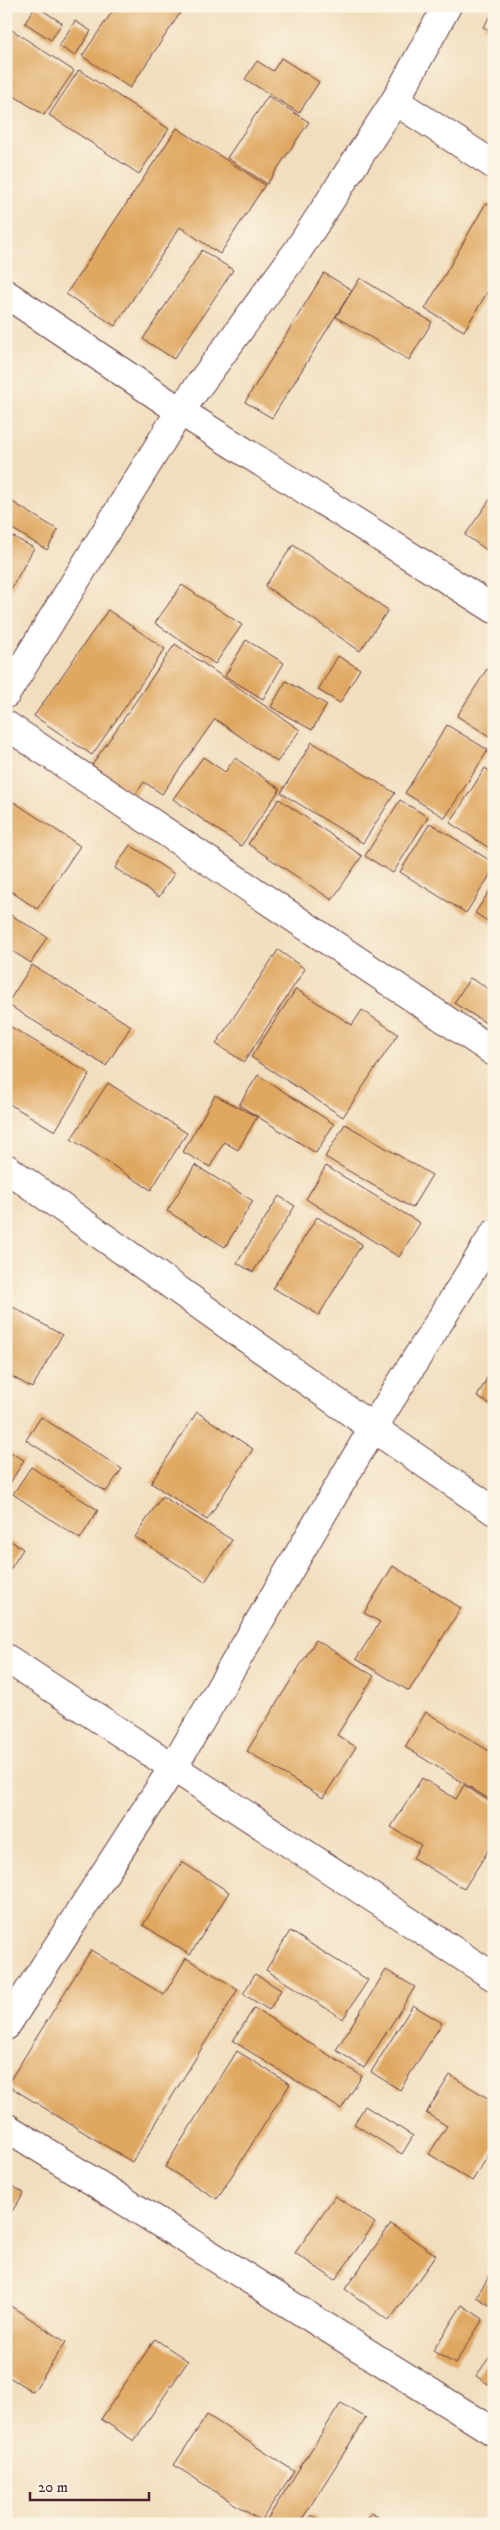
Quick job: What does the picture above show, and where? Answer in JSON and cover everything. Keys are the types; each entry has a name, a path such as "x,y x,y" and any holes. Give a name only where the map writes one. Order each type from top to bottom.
{"street":[{"path":"6,694 180,411 298,250 395,101 447,6"},
{"path":"395,101 494,165"},
{"path":"6,294 180,411 494,609"},
{"path":"6,725 494,1052"},
{"path":"6,1168 373,1428 494,1511"},
{"path":"6,2026 174,1766 373,1428 494,1234"},
{"path":"6,1658 174,1766 494,1977"},
{"path":"6,2126 494,2432"}],"building":[{"path":"36,6 62,23 51,40 25,23"},
{"path":"116,6 185,6 130,88 82,56"},
{"path":"494,11 494,34 483,27"},
{"path":"75,21 91,31 75,56 59,46"},
{"path":"6,26 74,71 44,115 6,91"},
{"path":"281,58 319,82 299,113 245,79 257,61 273,71"},
{"path":"79,70 169,129 139,174 49,115"},
{"path":"268,96 309,122 267,184 227,158"},
{"path":"177,128 265,185 220,254 180,227 115,326 66,294"},
{"path":"486,203 494,207 494,281 464,331 425,309"},
{"path":"202,250 233,270 174,359 143,339"},
{"path":"324,273 352,290 272,418 245,402"},
{"path":"360,278 432,322 409,360 336,317"},
{"path":"494,494 494,555 465,535"},
{"path":"6,498 58,530 47,550 6,525"},
{"path":"6,533 34,548 11,589 6,587"},
{"path":"293,545 388,610 360,651 265,586"},
{"path":"182,585 242,625 215,664 155,623"},
{"path":"108,610 165,649 92,755 34,716"},
{"path":"246,640 284,663 263,699 225,676"},
{"path":"175,644 300,730 277,762 215,719 162,794 144,782 135,795 92,765"},
{"path":"338,656 360,669 340,703 318,690"},
{"path":"487,669 494,673 494,739 457,716"},
{"path":"286,681 327,705 312,730 271,707"},
{"path":"447,725 488,750 445,818 405,793"},
{"path":"312,742 395,793 363,843 281,793"},
{"path":"203,757 225,772 235,758 280,789 241,846 173,799"},
{"path":"485,768 494,774 494,851 450,823"},
{"path":"279,799 362,856 332,900 248,844"},
{"path":"400,800 428,817 393,873 365,856"},
{"path":"14,802 80,846 37,909 6,888 6,813"},
{"path":"430,823 494,863 494,869 466,913 400,872"},
{"path":"130,845 174,874 159,897 115,868"},
{"path":"494,884 494,925 475,913"},
{"path":"6,912 47,937 31,963 6,947"},
{"path":"278,950 305,969 244,1062 216,1044"},
{"path":"32,965 131,1026 106,1066 7,1004"},
{"path":"470,978 494,992 494,1028 454,1003"},
{"path":"296,989 352,1025 362,1010 398,1034 343,1117 251,1057"},
{"path":"6,1024 90,1074 55,1131 6,1102"},
{"path":"258,1075 334,1124 316,1153 239,1105"},
{"path":"108,1083 187,1133 151,1190 71,1139"},
{"path":"215,1095 257,1117 238,1150 224,1142 210,1167 183,1152"},
{"path":"345,1124 432,1175 412,1208 325,1157"},
{"path":"195,1165 253,1201 225,1247 167,1211"},
{"path":"326,1166 420,1223 399,1257 306,1199"},
{"path":"279,1196 295,1206 253,1272 237,1263"},
{"path":"317,1217 362,1244 319,1315 273,1288"},
{"path":"6,1303 62,1335 32,1388 6,1373"},
{"path":"494,1365 494,1406 477,1397"},
{"path":"197,1412 253,1449 207,1520 151,1483"},
{"path":"41,1417 122,1469 106,1492 26,1440"},
{"path":"6,1450 24,1460 6,1490"},
{"path":"31,1467 98,1510 80,1539 13,1494"},
{"path":"162,1496 232,1540 205,1582 135,1537"},
{"path":"6,1538 23,1549 6,1576"},
{"path":"393,1566 461,1608 409,1691 356,1659 380,1622 364,1613"},
{"path":"316,1640 374,1676 337,1735 356,1747 323,1798 247,1751"},
{"path":"426,1712 494,1754 494,1802 405,1747"},
{"path":"422,1778 456,1799 464,1785 494,1804 494,1841 464,1889 413,1858 421,1845 391,1827"},
{"path":"182,1862 229,1892 190,1955 143,1925"},
{"path":"290,1931 368,1980 343,2019 266,1970"},
{"path":"91,1950 164,1995 186,1958 238,1989 132,2162 7,2085"},
{"path":"386,1970 415,1987 364,2068 336,2050"},
{"path":"255,1974 281,1990 269,2010 243,1994"},
{"path":"413,2005 442,2023 400,2090 371,2072"},
{"path":"254,2008 362,2076 341,2109 233,2041"},
{"path":"237,2051 290,2084 217,2199 165,2167"},
{"path":"450,2075 494,2102 494,2147 472,2181 429,2154 447,2126 426,2113"},
{"path":"365,2106 413,2136 402,2154 354,2124"},
{"path":"6,2182 24,2193 6,2220"},
{"path":"335,2196 375,2223 335,2280 295,2253"},
{"path":"391,2224 436,2255 389,2321 345,2289"},
{"path":"494,2269 494,2308 476,2297"},
{"path":"6,2303 66,2342 33,2392 6,2375"},
{"path":"462,2305 483,2319 455,2364 433,2351"},
{"path":"155,2339 188,2361 134,2441 101,2419"},
{"path":"494,2351 494,2388 476,2376"},
{"path":"341,2403 366,2418 299,2524 264,2524"},
{"path":"207,2415 294,2471 261,2521 174,2465"},
{"path":"371,2513 389,2524 365,2524"},
{"path":"312,2515 324,2524 306,2524"}]}
